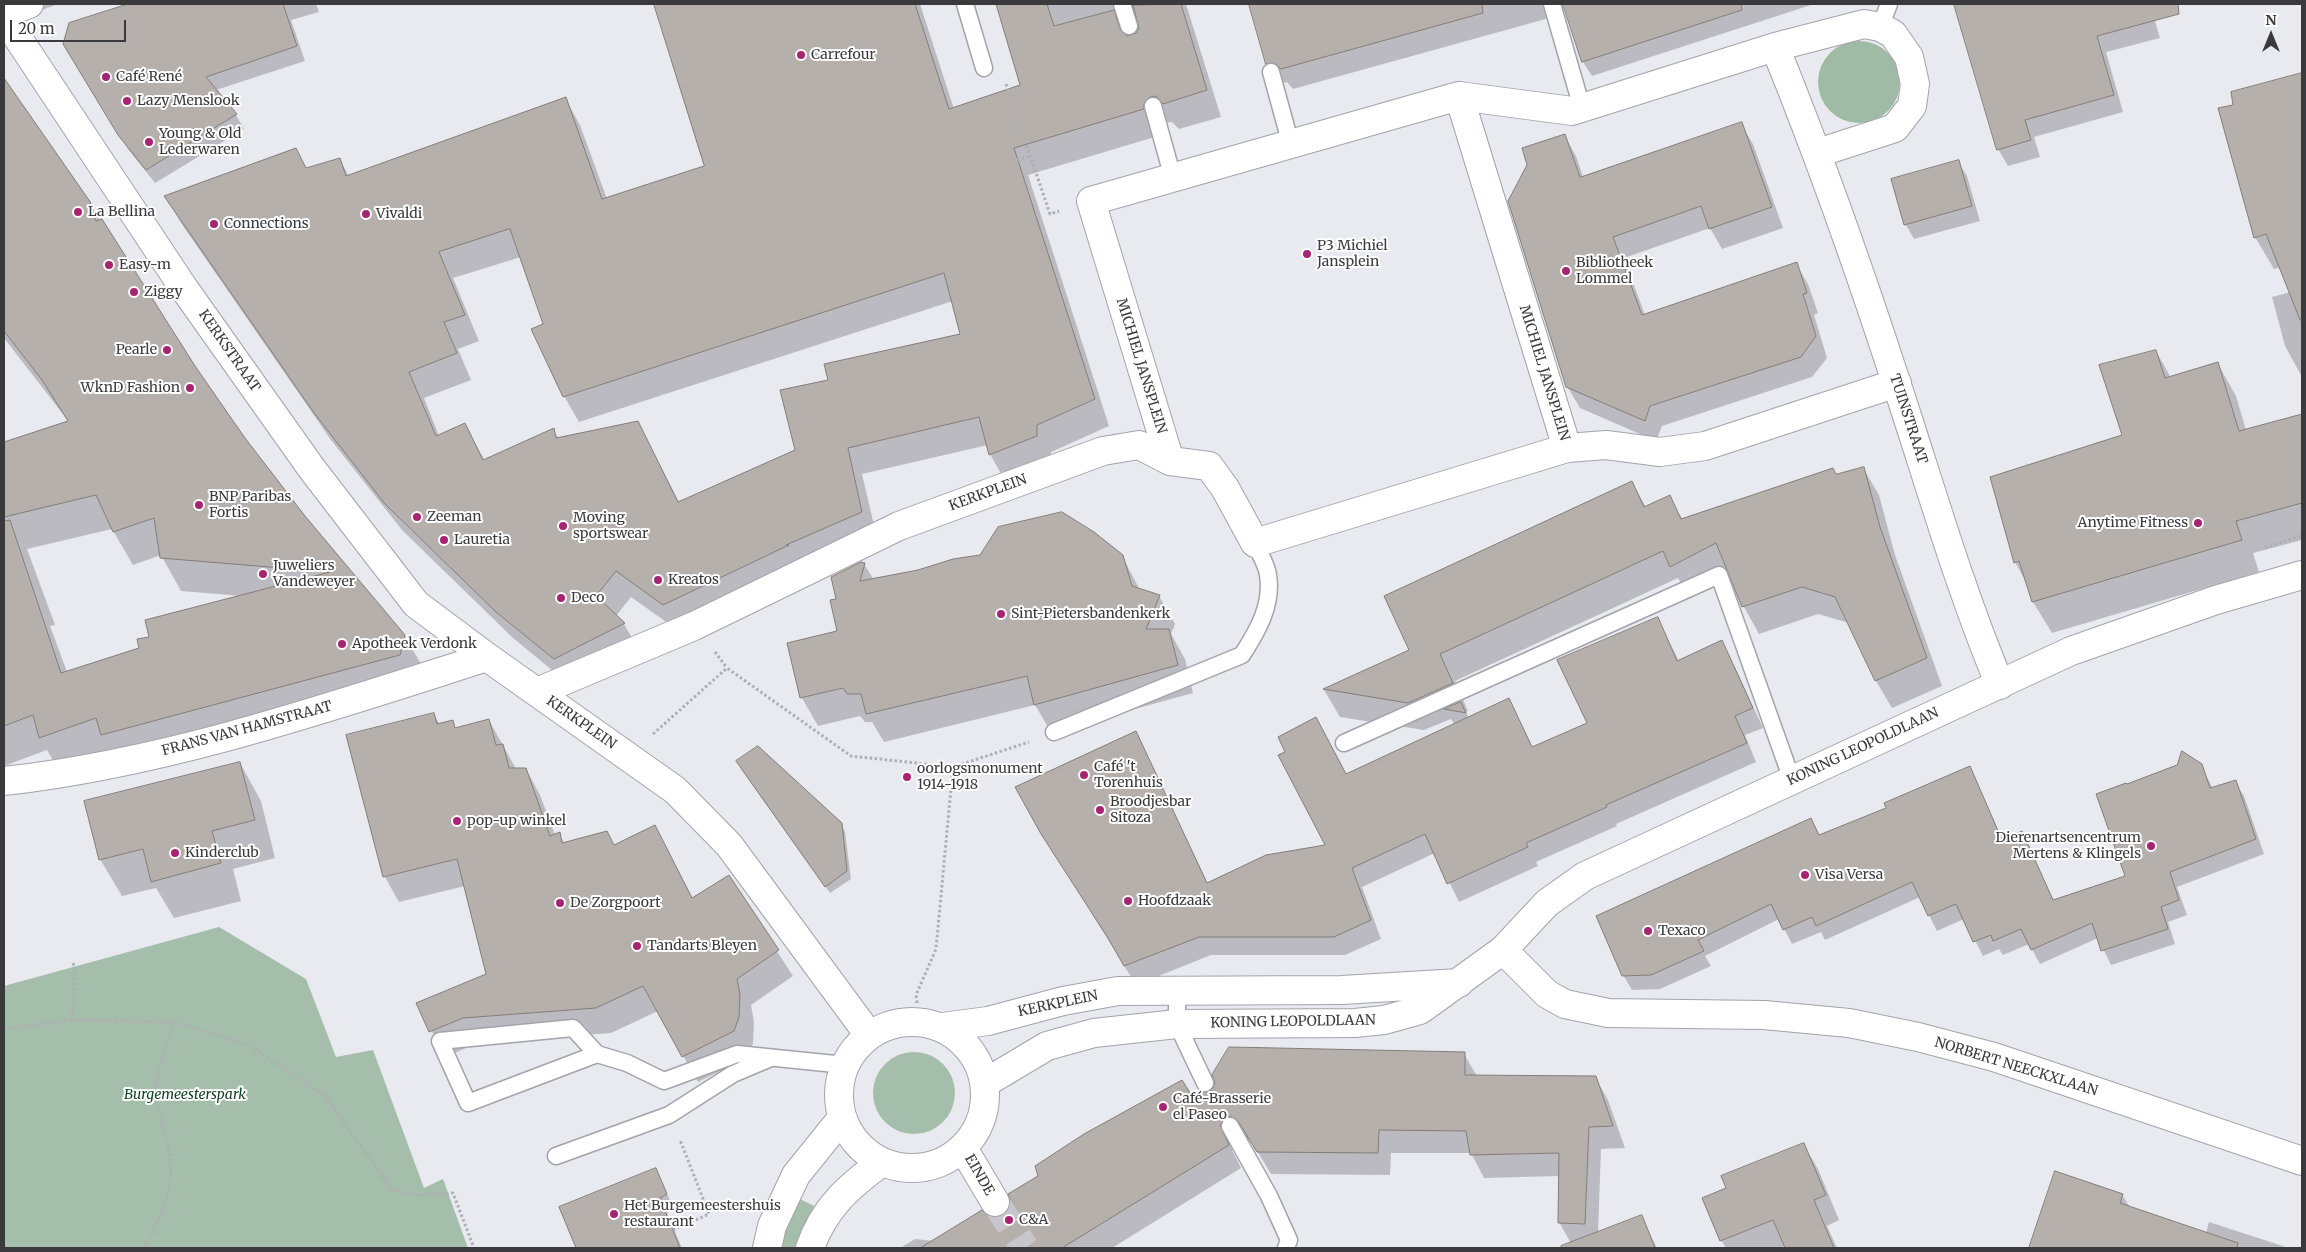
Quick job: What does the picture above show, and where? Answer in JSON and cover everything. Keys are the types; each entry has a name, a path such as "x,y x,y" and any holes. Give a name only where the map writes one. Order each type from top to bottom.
{"street":[{"path":"4,12 29,4"},
{"path":"1090,202 1459,96 1572,111 1775,47 1864,24 1885,15 1893,34 1909,57 1915,84 1912,106 1895,128 1818,153"},
{"name":"KERKSTRAAT","path":"4,17 183,287 312,469 416,604 486,657"},
{"name":"TUINSTRAAT","path":"1775,47 1818,153 1897,383 1974,624 2000,685"},
{"name":"MICHIEL JANSPLEIN","path":"1459,96 1567,448"},
{"name":"MICHIEL JANSPLEIN","path":"1090,202 1170,461"},
{"name":"MICHIEL JANSPLEIN","path":"1254,543 1567,448 1606,444 1660,452 1705,446 1897,383"},
{"name":"KERKPLEIN","path":"537,692 694,626 899,526 1103,451 1139,444 1170,461"},
{"path":"1170,461 1210,466 1225,488 1254,543"},
{"name":"KONING LEOPOLDLAAN","path":"1177,1024 1355,1022 1384,1020 1420,1010 1503,950 1547,903 1584,876 2071,651 2216,600 2302,576"},
{"name":"KERKPLEIN","path":"486,657 675,790 729,845 868,1036"},
{"name":"FRANS VAN HAMSTRAAT","path":"4,781 114,764 258,728 486,657"},
{"name":"NORBERT NEECKXLAAN","path":"1503,950 1547,994 1565,1004 1608,1014 1764,1015 1849,1022 1918,1037 1994,1057 2302,1161"},
{"path":"1177,990 1342,990 1459,983"},
{"name":"KERKPLEIN","path":"930,1024 962,1041 977,1060 985,1083 985,1107 977,1129 963,1148 939,1164 910,1169 882,1162 857,1144 842,1118 838,1100 839,1082 845,1064 855,1048 868,1036 893,1024 988,1021 1063,1000 1118,992 1177,990"},
{"path":"985,1083 1047,1046 1094,1033 1177,1024"},
{"path":"767,1248 772,1226 796,1175 842,1118"},
{"name":"EINDE","path":"963,1148 995,1202"},
{"path":"810,1248 815,1233 830,1206 856,1181 882,1162"}],"lane":[{"path":"965,4 984,68"},
{"path":"1122,4 1129,26"},
{"path":"1552,4 1582,108"},
{"path":"1271,72 1291,145"},
{"path":"1153,106 1173,178"},
{"path":"1054,732 1242,655 1260,627 1268,595 1268,574 1254,543"},
{"path":"1344,743 1719,575 1792,780"},
{"path":"1177,990 1177,1024 1205,1083"},
{"path":"596,1054 468,1103 440,1041 573,1028 596,1054 627,1063 664,1081 737,1054 845,1064"},
{"path":"556,1156 669,1115 732,1074 771,1058"},
{"path":"1230,1126 1269,1196 1289,1240 1286,1248"}],"path":[{"path":"984,68 1005,81 1050,214 1090,202"},
{"path":"1018,160 1030,156"},
{"path":"631,759 645,741 727,668 851,756 953,766 1041,739 1054,732"},
{"path":"930,1024 916,995 936,950 953,766"},
{"path":"72,1020 73,963"},
{"path":"4,1029 72,1020 174,1022 249,1045 326,1097 392,1190 417,1195 453,1192 474,1248"},
{"path":"144,1248 161,1217 171,1187 170,1156 158,1115 156,1083 174,1022"},
{"path":"669,1115 709,1214 673,1230"}],"green space":[{"path":"1859,41 1875,44 1888,53 1897,66 1900,82 1897,98 1888,111 1875,120 1859,123 1843,120 1830,111 1821,98 1818,82 1821,66 1830,53 1843,44"},
{"name":"Burgemeesterspark","path":"219,927 306,979 336,1057 373,1050 424,1188 443,1179 468,1248 4,1248 4,986"},
{"path":"914,1052 930,1055 943,1064 952,1077 955,1093 952,1109 943,1122 930,1131 914,1134 898,1131 885,1122 876,1109 873,1093 876,1077 885,1064 898,1055"},
{"path":"798,1198 814,1206 794,1248 777,1248"}],"building":[{"path":"128,4 283,4 297,46 206,77 237,114 146,170 118,135 63,44 69,23"},
{"path":"654,4 915,4 949,109 1020,85 996,4 1047,4 1054,26 1114,10 1120,29 1127,36 1136,33 1139,28 1133,5 1181,4 1207,90 1163,104 1156,96 1150,97 1144,103 1144,109 1014,148 1095,399 1037,425 1037,436 989,455 979,417 848,448 862,512 786,545 789,545 663,605 616,571 596,596 625,623 554,659 496,612 385,504 314,413 164,196 296,148 306,168 340,158 346,176 566,97 602,199 704,166","holes":["510,229 543,324 531,329 563,397 944,273 960,334 824,364 828,380 780,390 795,450 678,502 638,421 556,438 554,428 483,460 465,423 436,436 409,372 457,353 444,322 465,315 439,252"]},
{"path":"1249,4 1482,4 1483,13 1281,69 1274,63 1266,64"},
{"path":"1563,4 1741,4 1742,10 1582,62"},
{"path":"1954,4 2178,4 2179,14 2097,36 2114,95 2025,120 2031,140 1997,150"},
{"path":"2302,73 2302,320 2300,320 2266,234 2254,238 2218,108 2233,105 2231,92"},
{"path":"4,78 91,203 88,205 96,221 102,219 195,366 245,438 305,516 405,635 400,655 101,735 96,718 39,738 33,715 4,726 4,521 10,520 61,673 139,648 137,639 149,637 145,620 330,572 160,558 154,518 113,532 96,495 4,517 4,442 68,421 42,380 4,331"},
{"path":"1742,122 1772,207 1709,229 1701,206 1613,237 1642,315 1797,262 1807,293 1803,294 1816,336 1801,357 1650,406 1645,421 1566,387 1508,201 1527,165 1522,148 1565,134 1580,177"},
{"path":"1959,160 1972,206 1904,225 1891,179"},
{"path":"2156,350 2165,378 2218,362 2239,431 2302,414 2302,503 2236,521 2242,540 2032,602 2019,561 2014,563 1990,477 2122,435 2099,365"},
{"path":"1864,467 1880,527 1927,658 1875,681 1835,597 1802,587 1742,607 1716,543 1670,567 1663,551 1440,654 1453,683 1408,703 1323,689 1409,650 1384,596 1632,481 1644,507 1670,495 1681,519 1833,468 1836,474"},
{"name":"Sint-Pietersbandenkerk","path":"1062,512 1094,532 1123,555 1132,586 1160,595 1146,629 1169,629 1178,665 1034,705 1027,676 866,714 861,694 847,694 843,688 800,698 787,643 837,631 830,600 836,599 831,577 861,562 865,563 860,581 918,570 953,559 980,555 998,527"},
{"path":"1658,617 1677,661 1722,640 1753,708 1735,716 1747,743 1606,805 1607,807 1526,843 1528,847 1447,884 1425,834 1352,868 1371,920 1334,937 1199,937 1124,966 1041,834 1015,787 1136,731 1207,883 1266,855 1325,845 1278,755 1285,752 1278,737 1316,717 1346,774 1509,698 1532,747 1587,723 1557,660"},
{"path":"1461,702 1466,713 1444,709"},
{"path":"434,713 437,724 453,720 455,728 489,719 496,745 503,744 509,768 526,768 550,836 560,832 562,843 607,831 614,845 655,825 692,898 729,875 779,950 737,979 740,995 739,1017 734,1031 682,1057 643,986 596,1008 463,1018 429,1032 416,1003 486,974 457,859 383,877 346,735"},
{"path":"758,746 842,823 847,871 825,887 736,761"},
{"path":"2182,751 2202,764 2210,788 2236,780 2256,839 2170,872 2179,900 2161,907 2168,929 2101,951 2092,923 2031,950 2021,929 1993,941 1991,935 1973,942 1956,904 1928,916 1912,882 1816,926 1812,917 1783,930 1771,904 1698,940 1704,951 1651,975 1622,976 1596,916 1811,818 1819,835 1886,808 1884,803 1970,766 2002,840 2022,831 2053,900 2125,876 2096,794 2177,765"},
{"path":"240,762 255,820 212,831 221,863 151,882 143,849 99,860 84,801"},
{"path":"1229,1047 1465,1052 1465,1075 1596,1076 1613,1126 1589,1127 1585,1224 1558,1223 1559,1153 1470,1155 1466,1131 1379,1130 1378,1153 1257,1152 1238,1121 1230,1116 1225,1118 1220,1125 1229,1145 1062,1248 920,1248 982,1210 987,1215 995,1218 1003,1215 1008,1210 1011,1202 1008,1194 1038,1176 1035,1166 1084,1134 1182,1080 1196,1102 1202,1092 1209,1092 1213,1088 1215,1083 1212,1075"},
{"path":"1804,1143 1826,1195 1814,1200 1834,1248 1785,1248 1773,1220 1720,1241 1702,1198 1726,1188 1721,1176"},
{"name":"Het Burgemeestershuis restaurant","path":"656,1168 667,1194 660,1198 680,1248 576,1248 559,1207"},
{"path":"2055,1171 2123,1194 2120,1203 2238,1243 2237,1248 2029,1248"},
{"path":"1642,1215 1655,1248 1561,1248 1561,1246"}],"tunnel":[{"path":"995,1202 1025,1248"}],"place":[{"name":"Carrefour","path":"801,55"},
{"name":"Café René","path":"106,77"},
{"name":"Lazy Menslook","path":"127,101"},
{"name":"Young & Old Lederwaren","path":"149,142"},
{"name":"La Bellina","path":"78,212"},
{"name":"Vivaldi","path":"366,214"},
{"name":"Connections","path":"214,224"},
{"name":"P3 Michiel Jansplein","path":"1307,254"},
{"name":"Easy-m","path":"109,265"},
{"name":"Bibliotheek Lommel","path":"1566,271"},
{"name":"Ziggy","path":"134,292"},
{"name":"Pearle","path":"167,350"},
{"name":"WknD Fashion","path":"190,388"},
{"name":"BNP Paribas Fortis","path":"199,505"},
{"name":"Zeeman","path":"417,517"},
{"name":"Anytime Fitness","path":"2198,523"},
{"name":"Moving sportswear","path":"563,526"},
{"name":"Lauretia","path":"444,540"},
{"name":"Juweliers Vandeweyer","path":"263,574"},
{"name":"Kreatos","path":"658,580"},
{"name":"Deco","path":"561,598"},
{"name":"Sint-Pietersbandenkerk","path":"1001,614"},
{"name":"Apotheek Verdonk","path":"342,644"},
{"name":"Café 't Torenhuis","path":"1084,775"},
{"name":"oorlogsmonument 1914-1918","path":"907,777"},
{"name":"Broodjesbar Sitoza","path":"1100,810"},
{"name":"pop-up winkel","path":"457,821"},
{"name":"Dierenartsencentrum Mertens & Klingels","path":"2151,846"},
{"name":"Kinderclub","path":"175,853"},
{"name":"Visa Versa","path":"1805,875"},
{"name":"Hoofdzaak","path":"1128,901"},
{"name":"De Zorgpoort","path":"560,903"},
{"name":"Texaco","path":"1648,931"},
{"name":"Tandarts Bleyen","path":"637,946"},
{"name":"Café-Brasserie el Paseo","path":"1163,1107"},
{"name":"Het Burgemeestershuis restaurant","path":"614,1214"},
{"name":"C&A","path":"1009,1220"}]}
